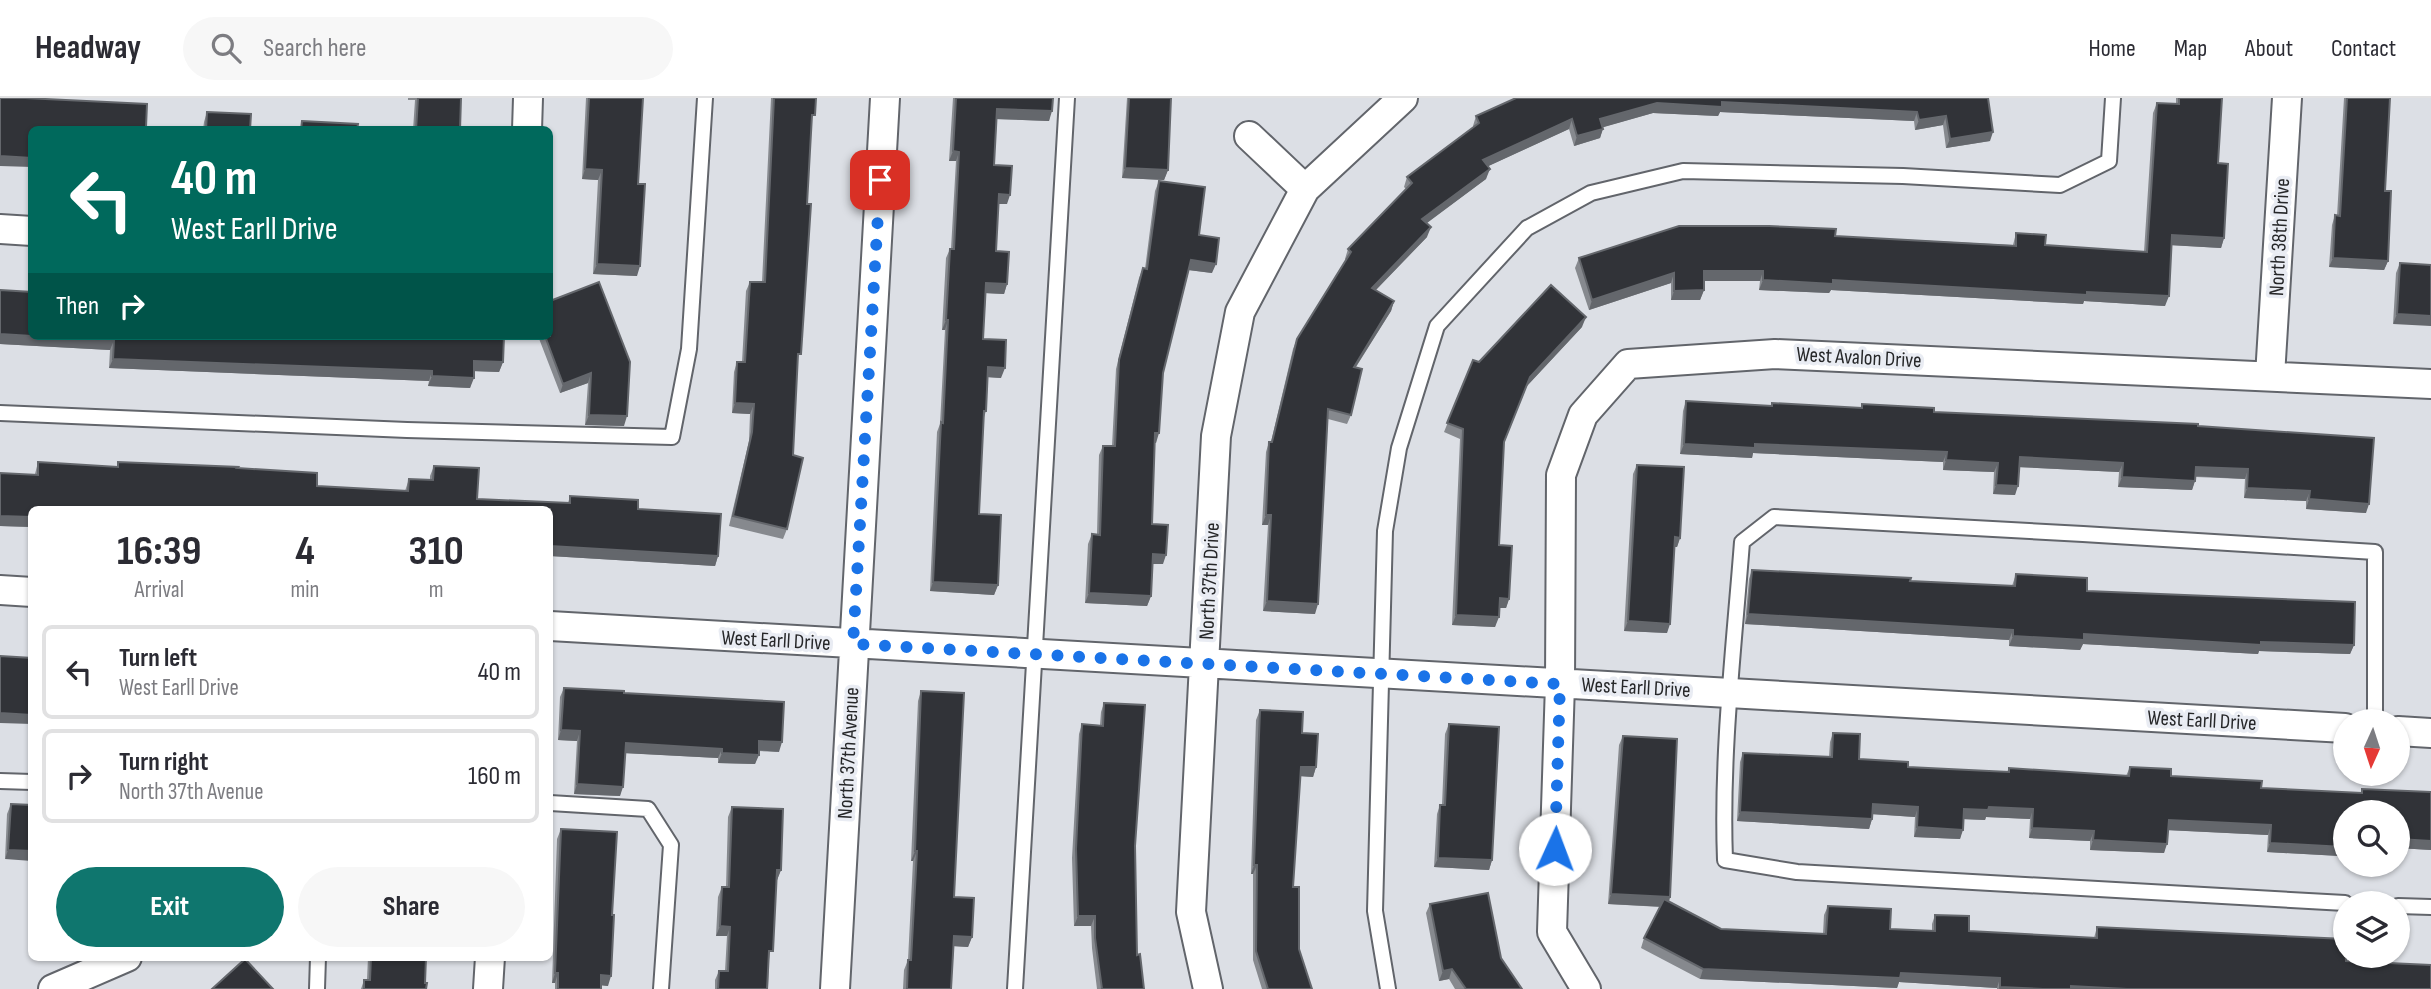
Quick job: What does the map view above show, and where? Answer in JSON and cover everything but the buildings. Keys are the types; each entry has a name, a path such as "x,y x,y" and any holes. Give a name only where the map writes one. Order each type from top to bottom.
{"street":[{"path":"527,126 528,98"},
{"name":"North 37th Avenue","path":"835,989 885,98"},
{"name":"North 37th Drive","path":"1208,989 1191,912 1216,436 1240,312 1305,189 1403,98"},
{"name":"North 38th Drive","path":"2270,376 2287,98"},
{"path":"1249,136 1305,189"},
{"path":"0,229 28,231"},
{"name":"West Avalon Drive","path":"1586,989 1552,932 1560,684 1562,475 1583,415 1628,364 1776,354 2431,384"},
{"path":"0,590 28,592"},
{"name":"West Earll Drive","path":"553,626 2333,727"},
{"path":"2410,732 2431,733"},
{"path":"53,989 118,961"},
{"path":"488,989 489,961"}],"lane":[{"path":"0,413 407,430 672,437 689,349 705,98"},
{"path":"1015,989 1067,98"},
{"path":"1388,989 1375,911 1385,531 1399,448 1437,326 1527,228 1591,193 1683,171 1903,176 2060,186 2109,161 2113,98"},
{"path":"2333,902 1797,872 1725,860 1730,692 1742,542 1774,517 2375,552 2375,709"},
{"path":"0,781 28,782"},
{"path":"553,803 648,809 671,845 661,989"},
{"path":"2410,906 2431,907"},
{"path":"317,989 318,961"}],"route":[{"path":"880,180 853,644 1560,684 1555,849"}]}
